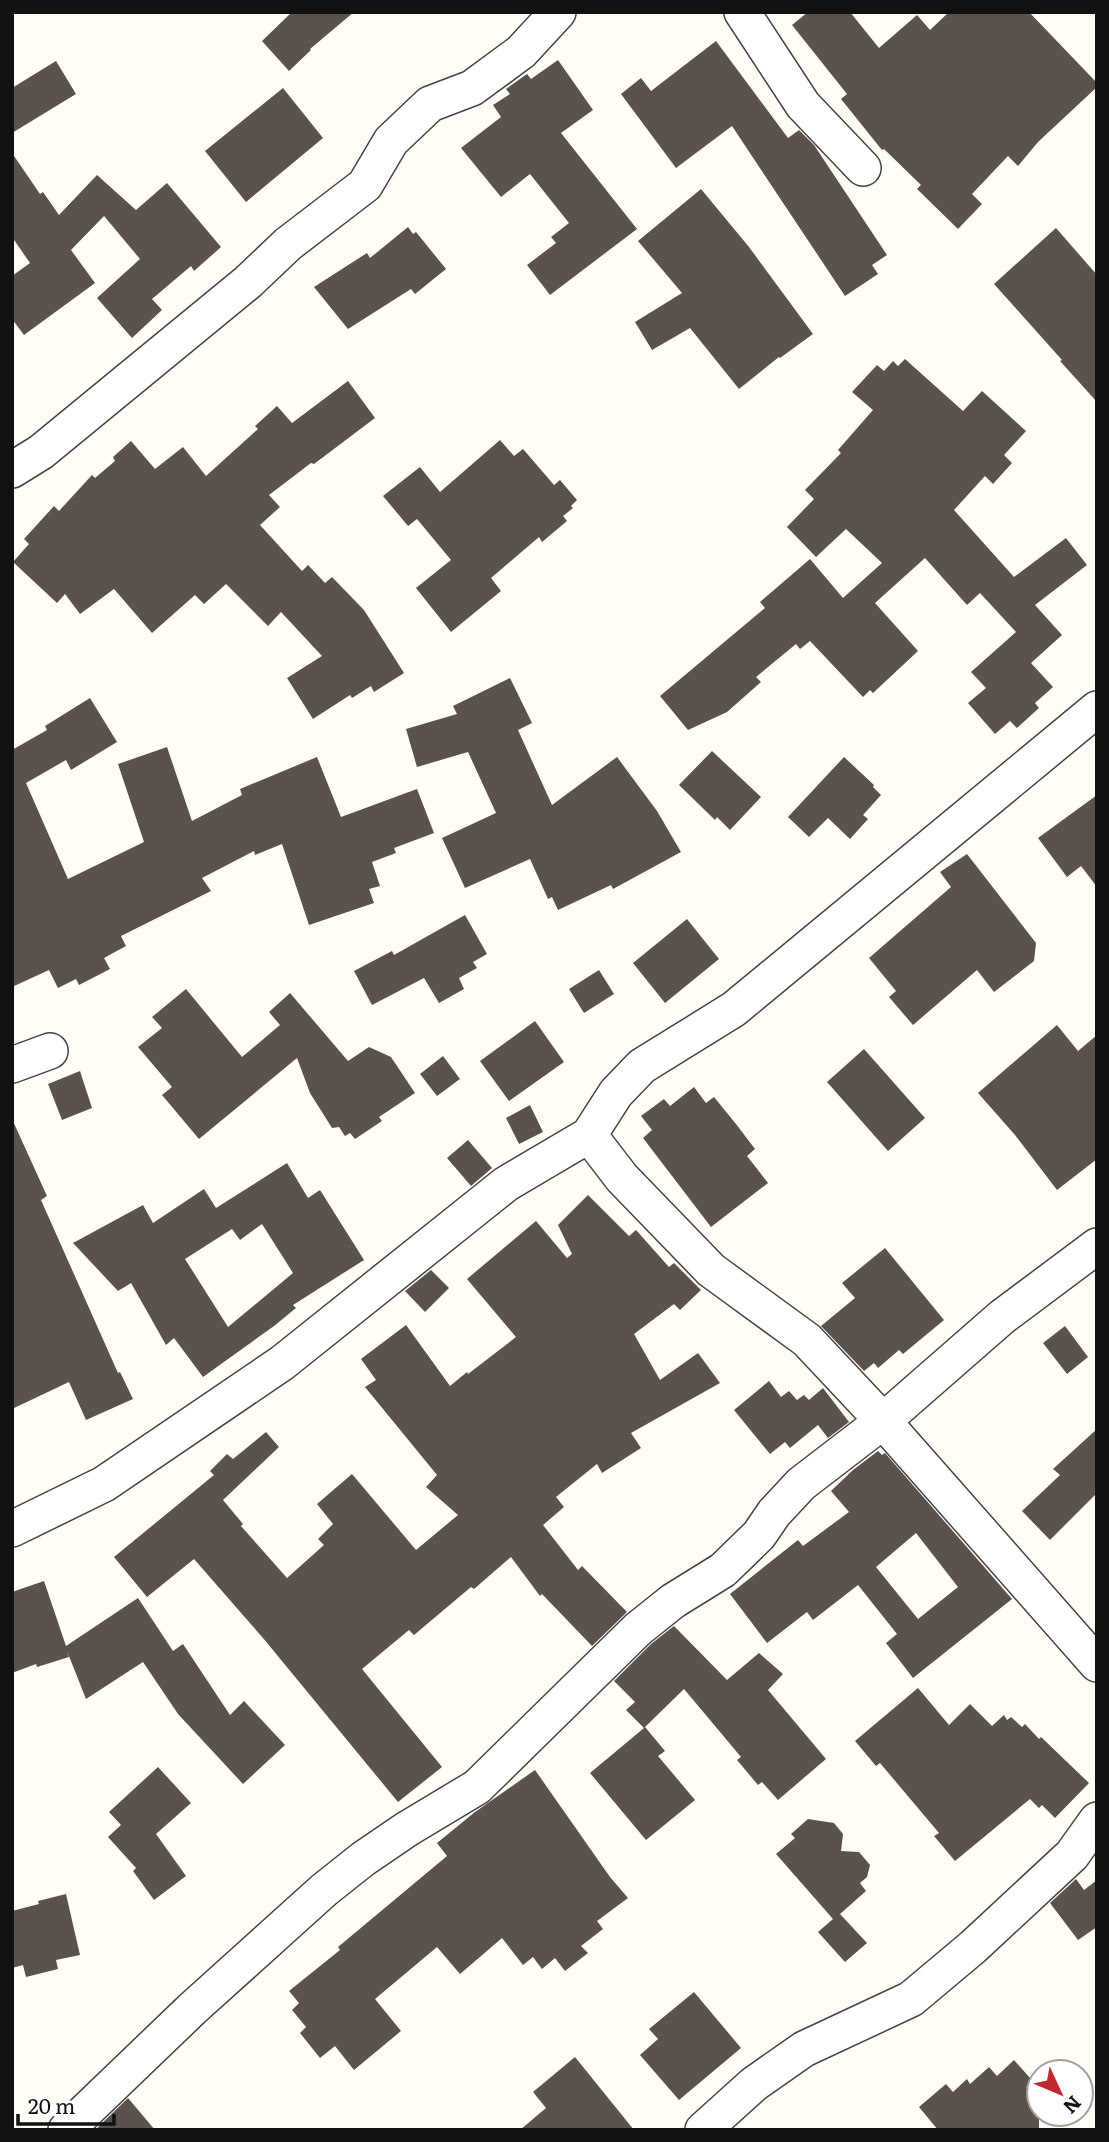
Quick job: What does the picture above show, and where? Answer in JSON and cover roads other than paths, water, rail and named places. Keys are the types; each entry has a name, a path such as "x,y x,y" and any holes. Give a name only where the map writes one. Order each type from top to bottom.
{"street":[{"path":"12,470 41,452 248,282 288,244 365,186 391,141 430,104 472,88 482,81 521,52 558,12"},
{"path":"741,12 803,105 863,168"},
{"path":"12,1530 104,1483 282,1363 506,1184 589,1135 616,1093 642,1066 734,1009 1097,709"},
{"path":"12,1065 50,1051"},
{"path":"589,1135 622,1178 711,1270 807,1340 883,1421 1097,1664"},
{"path":"66,2130 192,2009 324,1890 374,1851 477,1787 638,1629 673,1601 723,1570 760,1535 774,1513 801,1484 883,1421 1002,1317 1097,1246"},
{"path":"703,2130 754,2084 804,2049 911,1999 973,1947 1072,1855 1097,1820"}]}
